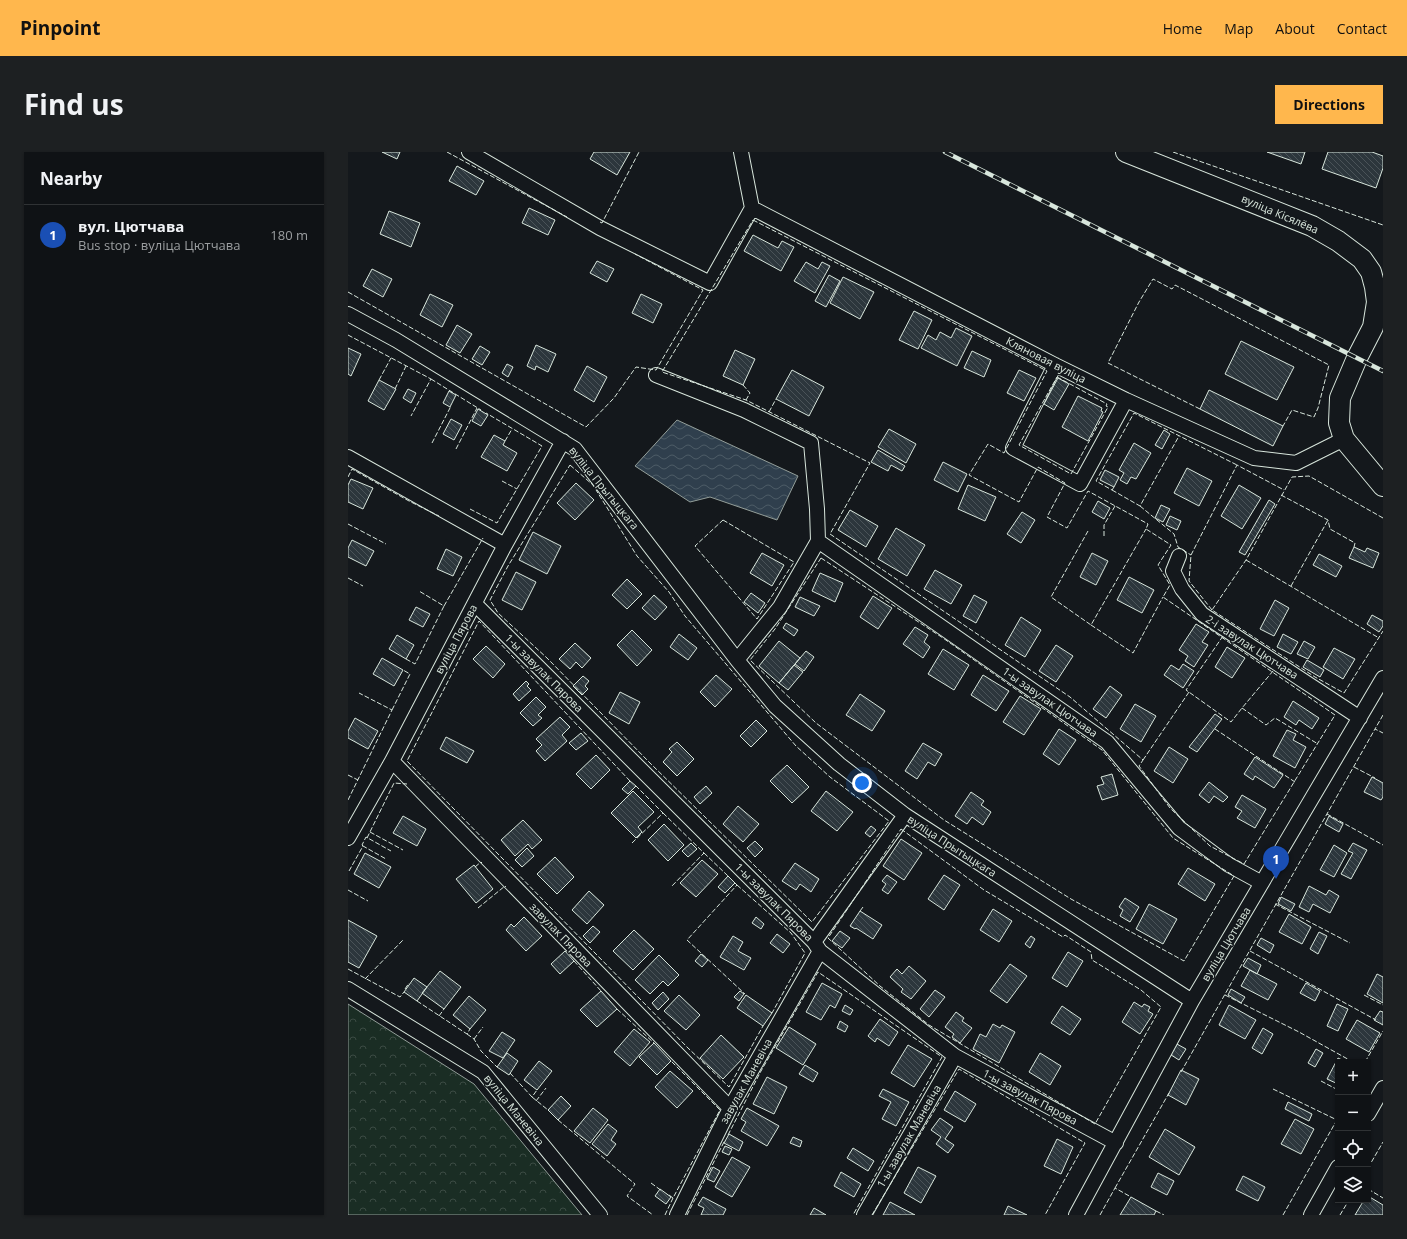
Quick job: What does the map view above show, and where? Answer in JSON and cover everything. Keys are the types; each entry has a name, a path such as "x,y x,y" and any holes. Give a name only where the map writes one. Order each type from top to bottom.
{"street":[{"path":"469,152 600,228 710,283 752,208 741,152"},
{"name":"вуліца Кісялёва","path":"1126,152 1312,226 1362,259 1371,272 1377,302 1373,327 1357,358 1340,398 1339,424 1344,439"},
{"name":"Кляновая вуліца","path":"752,208 1055,365 1126,400 1254,458 1296,463 1344,439"},
{"name":"вуліца Прытыцкага","path":"348,314 396,340 575,449 737,660 775,706 839,764 905,815 1192,1001"},
{"path":"1055,365 1013,448 1080,484 1126,400"},
{"path":"656,375 744,410 811,443 817,509 818,541 780,607 737,660"},
{"path":"1344,439 1383,486"},
{"name":"вуліца Пярова","path":"348,838 392,761 505,545 563,441"},
{"path":"348,457 505,545"},
{"name":"1-ы завулак Цютчава","path":"818,541 1107,742 1179,828 1229,865 1262,883"},
{"name":"2-і завулак Цютчава","path":"1179,556 1173,571 1182,589 1202,614 1360,718"},
{"name":"1-ы завулак Пярова","path":"475,604 817,946 955,1056 1116,1143"},
{"name":"вуліца Цютчава","path":"1076,1215 1192,1001 1383,678"},
{"name":"завулак Пярова","path":"392,761 730,1108"},
{"name":"завулак Маневіча","path":"677,1215 730,1108 817,946 905,815"},
{"name":"вуліца Маневіча","path":"348,990 483,1072 600,1215"},
{"name":"1-ы завулак Маневіча","path":"864,1215 955,1056"},
{"path":"1371,1110 1381,1097"},
{"path":"1311,1215 1335,1173"}],"green space":[{"path":"348,1004 474,1084 582,1215 348,1215"}],"water":[{"path":"677,420 798,476 777,520 710,497 690,502 635,466"}],"building":[{"path":"382,152 400,152 397,159"},
{"path":"594,152 630,152 617,175 590,159"},
{"path":"1267,152 1305,152 1301,164"},
{"path":"1328,152 1372,152 1383,156 1383,168 1376,188 1322,169"},
{"path":"457,166 484,181 476,195 449,181"},
{"path":"529,208 555,220 548,235 522,223"},
{"path":"389,211 420,223 411,247 380,234"},
{"path":"753,235 778,248 782,241 794,247 781,271 744,251"},
{"path":"597,261 614,269 607,282 590,273"},
{"path":"806,262 818,269 822,262 830,266 815,293 794,281"},
{"path":"372,269 392,279 383,297 363,286"},
{"path":"829,275 840,281 826,307 815,301"},
{"path":"843,277 874,292 860,319 830,303"},
{"path":"430,294 453,305 442,327 420,315"},
{"path":"641,294 662,304 653,323 632,313"},
{"path":"914,311 932,320 918,349 899,340"},
{"path":"457,325 472,334 460,353 446,345"},
{"path":"956,328 972,336 957,366 921,348 928,335 936,340 940,332 951,338"},
{"path":"1241,341 1294,367 1277,400 1225,374"},
{"path":"536,345 556,354 548,372 536,366 535,370 527,366"},
{"path":"480,346 490,352 482,365 472,359"},
{"path":"348,348 361,354 351,376 348,374"},
{"path":"735,350 755,359 743,385 723,376"},
{"path":"972,351 991,360 984,377 964,368"},
{"path":"507,364 513,367 508,377 502,373"},
{"path":"587,366 607,377 594,402 574,390"},
{"path":"792,370 824,387 809,416 776,399"},
{"path":"1019,370 1036,378 1024,401 1007,393"},
{"path":"1058,378 1069,384 1054,410 1044,404"},
{"path":"379,380 396,389 384,410 368,401"},
{"path":"408,389 416,393 411,403 403,398"},
{"path":"1209,390 1283,426 1273,446 1200,409"},
{"path":"449,391 456,395 450,407 443,403"},
{"path":"1078,396 1102,408 1101,411 1103,412 1088,441 1062,427"},
{"path":"478,409 488,415 481,426 472,421"},
{"path":"451,419 462,425 454,440 443,434"},
{"path":"889,429 916,444 906,463 878,447"},
{"path":"1164,430 1170,434 1162,449 1155,445"},
{"path":"494,435 505,441 503,445 517,453 507,471 481,457"},
{"path":"1134,443 1151,453 1136,479 1131,477 1127,484 1120,480 1124,473 1119,470"},
{"path":"878,450 905,466 902,471 891,465 888,471 871,462"},
{"path":"943,462 967,474 958,492 934,480"},
{"path":"1187,468 1212,481 1199,506 1174,493"},
{"path":"1105,470 1119,477 1114,487 1100,480"},
{"path":"351,479 373,488 363,509 348,502 348,485"},
{"path":"576,483 594,500 575,520 557,503"},
{"path":"968,485 996,497 985,521 958,509"},
{"path":"1239,485 1261,498 1242,529 1221,516"},
{"path":"1269,500 1275,504 1245,555 1239,552"},
{"path":"1098,501 1110,508 1104,519 1092,512"},
{"path":"1161,505 1170,509 1163,522 1155,518"},
{"path":"850,510 878,526 866,547 838,530"},
{"path":"1022,512 1035,520 1021,543 1007,534"},
{"path":"1170,516 1181,521 1177,530 1166,525"},
{"path":"896,528 925,545 907,576 878,559"},
{"path":"533,532 561,546 547,574 519,560"},
{"path":"352,540 374,551 366,566 348,557 348,548"},
{"path":"1354,547 1365,552 1367,548 1379,553 1373,568 1349,558"},
{"path":"446,549 462,557 453,576 437,569"},
{"path":"762,553 784,565 772,586 750,573"},
{"path":"1092,553 1108,561 1096,585 1080,577"},
{"path":"1319,554 1342,566 1336,577 1313,565"},
{"path":"935,570 962,585 951,604 924,589"},
{"path":"516,572 536,582 522,610 502,600"},
{"path":"820,573 843,583 835,602 812,591"},
{"path":"1129,577 1154,590 1142,613 1117,600"},
{"path":"627,579 642,594 627,609 612,595"},
{"path":"751,593 765,603 758,613 744,602"},
{"path":"654,595 667,607 655,620 642,608"},
{"path":"974,595 987,602 976,623 963,616"},
{"path":"873,596 892,608 878,629 860,617"},
{"path":"800,597 820,606 814,616 795,607"},
{"path":"1275,600 1289,608 1274,636 1260,629"},
{"path":"416,607 430,614 423,627 409,620"},
{"path":"1372,615 1383,621 1383,626 1379,632 1367,624"},
{"path":"1021,617 1041,630 1025,657 1005,645"},
{"path":"786,623 798,630 794,636 783,628"},
{"path":"1196,624 1209,632 1202,642 1208,645 1194,667 1185,661 1188,656 1179,650"},
{"path":"915,627 928,635 924,642 930,647 923,658 903,644"},
{"path":"632,630 652,650 637,666 617,645"},
{"path":"679,634 697,648 688,660 670,647"},
{"path":"1283,634 1298,642 1291,654 1277,647"},
{"path":"397,635 414,645 406,659 389,649"},
{"path":"779,641 800,658 779,683 759,666"},
{"path":"1304,641 1315,647 1308,659 1297,654"},
{"path":"575,643 591,658 582,668 576,662 570,669 559,659"},
{"path":"1056,645 1073,656 1056,682 1039,671"},
{"path":"486,646 505,664 493,678 473,659"},
{"path":"1227,647 1245,658 1232,678 1215,667"},
{"path":"1334,648 1355,659 1343,679 1323,667"},
{"path":"943,649 969,665 954,690 928,674"},
{"path":"806,651 814,657 804,671 795,664"},
{"path":"382,658 403,670 394,686 373,674"},
{"path":"1307,660 1324,670 1320,677 1303,667"},
{"path":"1183,664 1194,671 1183,688 1164,675 1171,665 1179,670"},
{"path":"794,665 803,672 788,690 779,683"},
{"path":"716,675 732,689 715,707 700,692"},
{"path":"983,675 1009,691 996,711 971,695"},
{"path":"583,676 589,681 585,686 588,689 582,695 573,686"},
{"path":"526,681 529,684 527,686 531,690 519,701 513,694"},
{"path":"1110,686 1122,695 1106,718 1093,709"},
{"path":"620,692 640,702 629,724 609,713"},
{"path":"860,694 885,711 872,731 846,715"},
{"path":"1020,696 1041,709 1024,735 1003,722"},
{"path":"536,697 546,707 538,715 542,718 533,726 520,713"},
{"path":"1293,701 1319,718 1312,729 1299,720 1296,725 1284,717"},
{"path":"1135,704 1156,716 1141,742 1120,729"},
{"path":"1215,714 1222,719 1197,752 1189,747"},
{"path":"560,717 570,727 562,735 567,741 545,761 536,751 542,745 536,739"},
{"path":"355,718 378,731 368,749 348,738 348,731"},
{"path":"756,720 767,731 751,747 740,736"},
{"path":"1059,729 1076,740 1059,765 1043,754"},
{"path":"1287,730 1296,734 1293,740 1306,747 1295,768 1273,756"},
{"path":"581,733 588,741 576,750 569,743"},
{"path":"446,737 474,751 467,763 440,749"},
{"path":"677,742 694,759 677,776 663,762 672,752 669,749"},
{"path":"923,743 942,754 935,766 928,762 917,779 905,771"},
{"path":"1169,747 1188,759 1173,783 1154,771"},
{"path":"596,755 610,770 591,789 576,774"},
{"path":"1255,757 1283,775 1274,788 1255,776 1253,780 1244,774"},
{"path":"787,765 809,787 792,803 770,781"},
{"path":"1112,774 1118,795 1102,800 1097,786 1104,784 1101,777"},
{"path":"1372,777 1383,783 1383,797 1381,800 1364,792"},
{"path":"630,781 636,786 628,794 622,789"},
{"path":"1209,782 1228,797 1223,802 1214,796 1209,803 1199,795"},
{"path":"706,786 712,793 700,804 694,797"},
{"path":"633,791 654,812 638,827 642,832 636,838 611,813"},
{"path":"826,791 853,812 837,831 811,811"},
{"path":"971,792 984,801 981,805 991,812 983,825 972,817 967,824 955,816"},
{"path":"1242,795 1266,809 1255,828 1237,818 1242,811 1235,807"},
{"path":"738,806 759,824 743,842 723,824"},
{"path":"403,816 426,829 417,846 393,833"},
{"path":"1329,816 1343,824 1339,832 1325,824"},
{"path":"523,820 542,840 532,849 528,844 515,856 501,840"},
{"path":"664,824 684,845 668,861 648,840"},
{"path":"871,826 876,830 870,837 865,833"},
{"path":"901,839 922,853 904,880 883,866"},
{"path":"755,841 763,849 755,857 747,848"},
{"path":"691,843 697,849 688,857 682,851"},
{"path":"1353,843 1367,850 1351,879 1341,874 1353,853 1348,851"},
{"path":"1334,845 1347,853 1334,877 1320,870"},
{"path":"527,848 534,856 522,867 515,860"},
{"path":"365,853 391,867 379,888 354,874"},
{"path":"555,857 574,877 557,894 537,874"},
{"path":"702,860 718,874 696,897 680,883"},
{"path":"795,863 819,879 811,892 800,884 796,890 782,881"},
{"path":"474,865 493,889 476,903 456,879"},
{"path":"1188,868 1215,884 1205,901 1178,884"},
{"path":"887,875 897,882 888,894 882,890 886,884 882,881"},
{"path":"944,875 960,885 944,910 928,899"},
{"path":"728,876 735,883 725,893 718,887"},
{"path":"1309,886 1326,895 1329,890 1339,896 1330,913 1313,904 1309,912 1299,907"},
{"path":"589,891 604,905 587,924 572,910"},
{"path":"1281,897 1295,904 1291,911 1278,904"},
{"path":"1125,898 1139,907 1130,922 1120,916 1123,910 1119,907"},
{"path":"1149,904 1177,919 1163,944 1136,929"},
{"path":"993,909 1012,921 999,942 980,930"},
{"path":"860,911 882,925 873,939 856,928 855,929 850,926"},
{"path":"1289,914 1311,927 1302,944 1279,932"},
{"path":"524,917 542,936 526,951 506,930 511,924 514,927"},
{"path":"756,917 764,924 761,929 752,923"},
{"path":"348,920 377,936 359,968 348,962"},
{"path":"593,926 600,932 590,943 583,936"},
{"path":"634,930 654,949 633,970 613,951"},
{"path":"840,931 850,938 842,948 832,941"},
{"path":"1319,932 1327,936 1318,954 1310,949"},
{"path":"777,934 790,944 783,953 770,943"},
{"path":"733,936 743,942 738,951 751,958 744,970 720,957"},
{"path":"1031,936 1035,939 1030,948 1025,944"},
{"path":"1261,938 1274,945 1270,953 1257,945"},
{"path":"565,951 574,961 560,974 551,964"},
{"path":"1068,952 1083,961 1067,987 1052,978"},
{"path":"701,954 708,960 702,967 695,961"},
{"path":"659,955 679,975 668,986 663,981 650,994 635,980"},
{"path":"1248,958 1261,965 1257,974 1243,966"},
{"path":"1010,964 1027,976 1007,1003 990,991"},
{"path":"909,966 926,981 911,999 901,992 903,989 890,977 897,969 902,974"},
{"path":"1250,970 1277,984 1268,1000 1241,986"},
{"path":"440,971 461,987 444,1009 422,993"},
{"path":"1377,974 1383,977 1383,1003 1367,994"},
{"path":"414,978 427,987 417,1001 404,992"},
{"path":"822,983 842,994 835,1008 830,1005 821,1020 806,1012"},
{"path":"1306,983 1320,991 1315,1001 1300,993"},
{"path":"1231,989 1245,997 1241,1003 1228,995"},
{"path":"935,990 945,997 929,1017 920,1009"},
{"path":"601,991 617,1009 597,1027 580,1010"},
{"path":"740,991 744,994 739,1001 734,997"},
{"path":"663,992 669,999 658,1010 652,1003"},
{"path":"679,995 700,1015 686,1030 664,1011"},
{"path":"746,995 772,1013 763,1026 737,1008"},
{"path":"469,996 486,1010 470,1029 453,1015"},
{"path":"1134,1002 1142,1007 1144,1004 1150,1007 1148,1011 1153,1014 1140,1034 1122,1022"},
{"path":"1337,1004 1348,1009 1338,1031 1327,1026"},
{"path":"845,1005 853,1010 850,1015 842,1011"},
{"path":"1229,1005 1256,1020 1245,1039 1219,1025"},
{"path":"1062,1006 1081,1019 1070,1035 1051,1023"},
{"path":"1380,1011 1383,1012 1383,1025 1374,1020"},
{"path":"956,1012 964,1018 962,1021 972,1028 960,1043 952,1037 954,1034 945,1027"},
{"path":"880,1019 898,1032 889,1046 877,1038 875,1042 868,1036"},
{"path":"1357,1020 1380,1033 1369,1052 1346,1039"},
{"path":"840,1021 848,1026 845,1032 837,1028"},
{"path":"993,1024 1000,1028 1002,1025 1015,1032 999,1063 973,1049 980,1034 986,1037"},
{"path":"789,1027 816,1044 803,1065 776,1048"},
{"path":"1263,1028 1273,1034 1262,1054 1252,1048"},
{"path":"634,1029 650,1042 630,1066 614,1052"},
{"path":"502,1032 515,1040 503,1058 489,1051"},
{"path":"721,1035 744,1057 723,1079 700,1058"},
{"path":"654,1043 671,1061 657,1075 639,1057"},
{"path":"1175,1043 1186,1049 1179,1060 1168,1053"},
{"path":"908,1045 932,1059 914,1087 891,1073"},
{"path":"1316,1049 1323,1053 1315,1067 1308,1063"},
{"path":"507,1053 518,1061 509,1075 497,1067"},
{"path":"1040,1053 1061,1066 1050,1085 1029,1072"},
{"path":"539,1061 552,1071 537,1090 524,1080"},
{"path":"1335,1064 1335,1083 1327,1079"},
{"path":"805,1065 818,1073 813,1082 799,1074"},
{"path":"1181,1070 1199,1079 1186,1105 1168,1095"},
{"path":"670,1071 693,1091 677,1108 655,1087"},
{"path":"767,1077 787,1087 774,1114 753,1104"},
{"path":"883,1089 909,1102 896,1126 882,1119 891,1102 879,1096"},
{"path":"955,1091 976,1104 965,1122 944,1110"},
{"path":"561,1096 571,1106 558,1120 548,1110"},
{"path":"1288,1102 1312,1114 1309,1121 1285,1109"},
{"path":"593,1108 608,1120 590,1143 574,1131"},
{"path":"747,1108 779,1126 767,1146 741,1131 746,1122 741,1119"},
{"path":"940,1118 953,1127 945,1139 954,1145 948,1153 936,1144 941,1137 931,1130"},
{"path":"1295,1119 1314,1129 1301,1154 1281,1144"},
{"path":"608,1124 617,1131 611,1140 616,1144 607,1156 592,1144"},
{"path":"1165,1129 1195,1147 1179,1175 1149,1157"},
{"path":"729,1134 743,1142 739,1151 724,1143"},
{"path":"793,1137 802,1141 800,1147 790,1143"},
{"path":"1057,1139 1073,1147 1061,1174 1044,1166"},
{"path":"725,1146 732,1149 729,1155 722,1152"},
{"path":"853,1148 874,1161 868,1171 847,1158"},
{"path":"732,1157 750,1167 732,1197 715,1187"},
{"path":"713,1167 720,1171 714,1182 707,1179"},
{"path":"918,1167 936,1176 921,1203 904,1193"},
{"path":"841,1172 861,1184 854,1197 834,1186"},
{"path":"1158,1173 1174,1181 1167,1195 1151,1187"},
{"path":"1243,1176 1265,1187 1258,1201 1236,1190"},
{"path":"660,1189 671,1197 666,1204 655,1196"},
{"path":"703,1197 726,1209 723,1215 701,1215 704,1208 698,1205"},
{"path":"1131,1197 1156,1211 1154,1215 1120,1215"},
{"path":"1371,1198 1383,1205 1383,1215 1355,1215 1362,1203 1371,1203"},
{"path":"890,1202 915,1215 883,1215"},
{"path":"1008,1206 1027,1215 1004,1215"},
{"path":"814,1208 826,1215 810,1215"}],"railway":[{"path":"945,152 1383,371"}],"fence":[{"path":"447,152 567,217"},
{"path":"600,222 602,223 639,152"},
{"path":"1173,152 1383,225"},
{"path":"753,220 1047,371 1004,453 988,444 969,475 1019,502 1038,467 1065,483 1047,517 1067,528 1088,491 1148,524 1146,529 1171,545 1158,565 1170,585 1163,597 1335,715 1244,864 1210,846 1170,808 1139,766 1143,760 1070,697 830,534 870,463 746,400 662,372 753,220"},
{"path":"348,292 586,427 614,398 636,367 656,370 703,290 635,254"},
{"path":"1200,409 1108,363 1139,302 1153,279 1172,289 1175,285 1329,365 1318,408 1314,417 1292,410 1283,426"},
{"path":"348,335 431,379 411,416"},
{"path":"379,380 391,358"},
{"path":"395,389 406,366"},
{"path":"1057,377 1107,404 1106,406 1108,407 1071,474 1019,445 1057,377"},
{"path":"431,379 481,410"},
{"path":"743,385 750,393 746,400"},
{"path":"769,412 776,399"},
{"path":"432,443 451,406"},
{"path":"456,449 477,408"},
{"path":"470,509 497,523 542,446 486,413"},
{"path":"1114,487 1112,490 1096,481 1134,413 1237,465"},
{"path":"505,441 512,429"},
{"path":"1112,490 1140,506 1179,436"},
{"path":"570,465 593,485 637,556 669,592 685,616 796,746 830,777 889,821 812,922 650,763 547,658 498,613 490,600 508,566 570,465"},
{"path":"1212,610 1189,581 1191,555 1237,465 1284,490"},
{"path":"348,477 352,469 439,516"},
{"path":"1383,518 1309,476 1292,477 1246,560 1212,610 1315,677 1344,693 1383,631"},
{"path":"502,481 517,489"},
{"path":"1281,495 1328,520 1330,529 1355,543 1354,547"},
{"path":"1104,536 1104,525 1115,506"},
{"path":"1140,506 1174,534 1178,547 1191,555"},
{"path":"723,520 794,562 757,619 695,546 723,520"},
{"path":"1291,586 1328,520"},
{"path":"348,524 386,544"},
{"path":"1088,531 1051,597 1091,625 1146,529"},
{"path":"444,606 483,538"},
{"path":"821,558 943,638 1102,750 1173,838 1234,876 1184,961 1071,899 944,820 816,723 750,660 775,629 821,558"},
{"path":"1246,560 1379,638"},
{"path":"348,578 363,586"},
{"path":"406,659 415,664 444,606 419,591"},
{"path":"1091,625 1133,653 1163,597"},
{"path":"630,781 479,621 407,761 688,1048 729,1087 763,1026"},
{"path":"1223,636 1186,690 1231,722 1273,671"},
{"path":"392,710 410,674 403,670"},
{"path":"1143,760 1189,692"},
{"path":"348,800 392,710 359,693"},
{"path":"1242,708 1266,725 1275,718 1318,744"},
{"path":"1383,715 1375,729 1383,733"},
{"path":"1215,729 1295,782"},
{"path":"1181,1072 1375,729"},
{"path":"1354,767 1375,778"},
{"path":"348,775 358,780"},
{"path":"367,838 394,783 407,784"},
{"path":"632,843 663,813 636,786"},
{"path":"663,813 704,853 671,887"},
{"path":"1327,814 1383,845"},
{"path":"901,829 984,890 1063,937 1065,935 1091,952 1092,960 1141,990 1161,1007 1095,1124 929,1025 880,986 828,938 901,829"},
{"path":"370,832 403,850"},
{"path":"363,846 362,845 366,837 391,851"},
{"path":"349,871 363,846 386,859"},
{"path":"704,853 728,876"},
{"path":"475,867 481,862 482,863"},
{"path":"735,883 737,885 687,940 745,994"},
{"path":"737,885 791,933 805,953 772,1013 771,1012"},
{"path":"478,908 505,886 506,887"},
{"path":"348,890 368,901"},
{"path":"1275,904 1350,943"},
{"path":"860,911 863,907"},
{"path":"365,979 404,939"},
{"path":"1250,951 1376,1020"},
{"path":"574,961 601,991"},
{"path":"348,969 400,997 404,992"},
{"path":"728,1135 761,1071 818,972 942,1057 853,1215"},
{"path":"405,989 409,983"},
{"path":"1225,995 1299,1032 1348,1059"},
{"path":"1364,995 1383,1005"},
{"path":"417,1001 467,1034 470,1029"},
{"path":"439,1016 444,1009"},
{"path":"617,1009 654,1043"},
{"path":"474,1039 483,1027"},
{"path":"1367,1059 1383,1031"},
{"path":"467,1034 474,1039 481,1051 497,1067"},
{"path":"669,1195 673,1198 720,1110 671,1061"},
{"path":"872,1215 959,1069 1085,1143 1045,1215"},
{"path":"510,1073 532,1097 537,1090"},
{"path":"1321,1081 1335,1088"},
{"path":"536,1101 546,1088"},
{"path":"1273,1089 1335,1119"},
{"path":"1115,1188 1169,1093"},
{"path":"532,1097 548,1110"},
{"path":"558,1120 635,1184 627,1196 653,1215"},
{"path":"1283,1215 1335,1123"},
{"path":"687,1215 725,1140"},
{"path":"1369,1167 1383,1142"},
{"path":"651,1183 662,1191"},
{"path":"1100,1215 1115,1188 1131,1197"},
{"path":"1371,1191 1383,1198"},
{"path":"665,1215 673,1198"},
{"path":"1340,1215 1347,1203"},
{"path":"1156,1211 1164,1215"}],"place":[{"name":"вул. Цютчава","path":"1276,879"}]}
